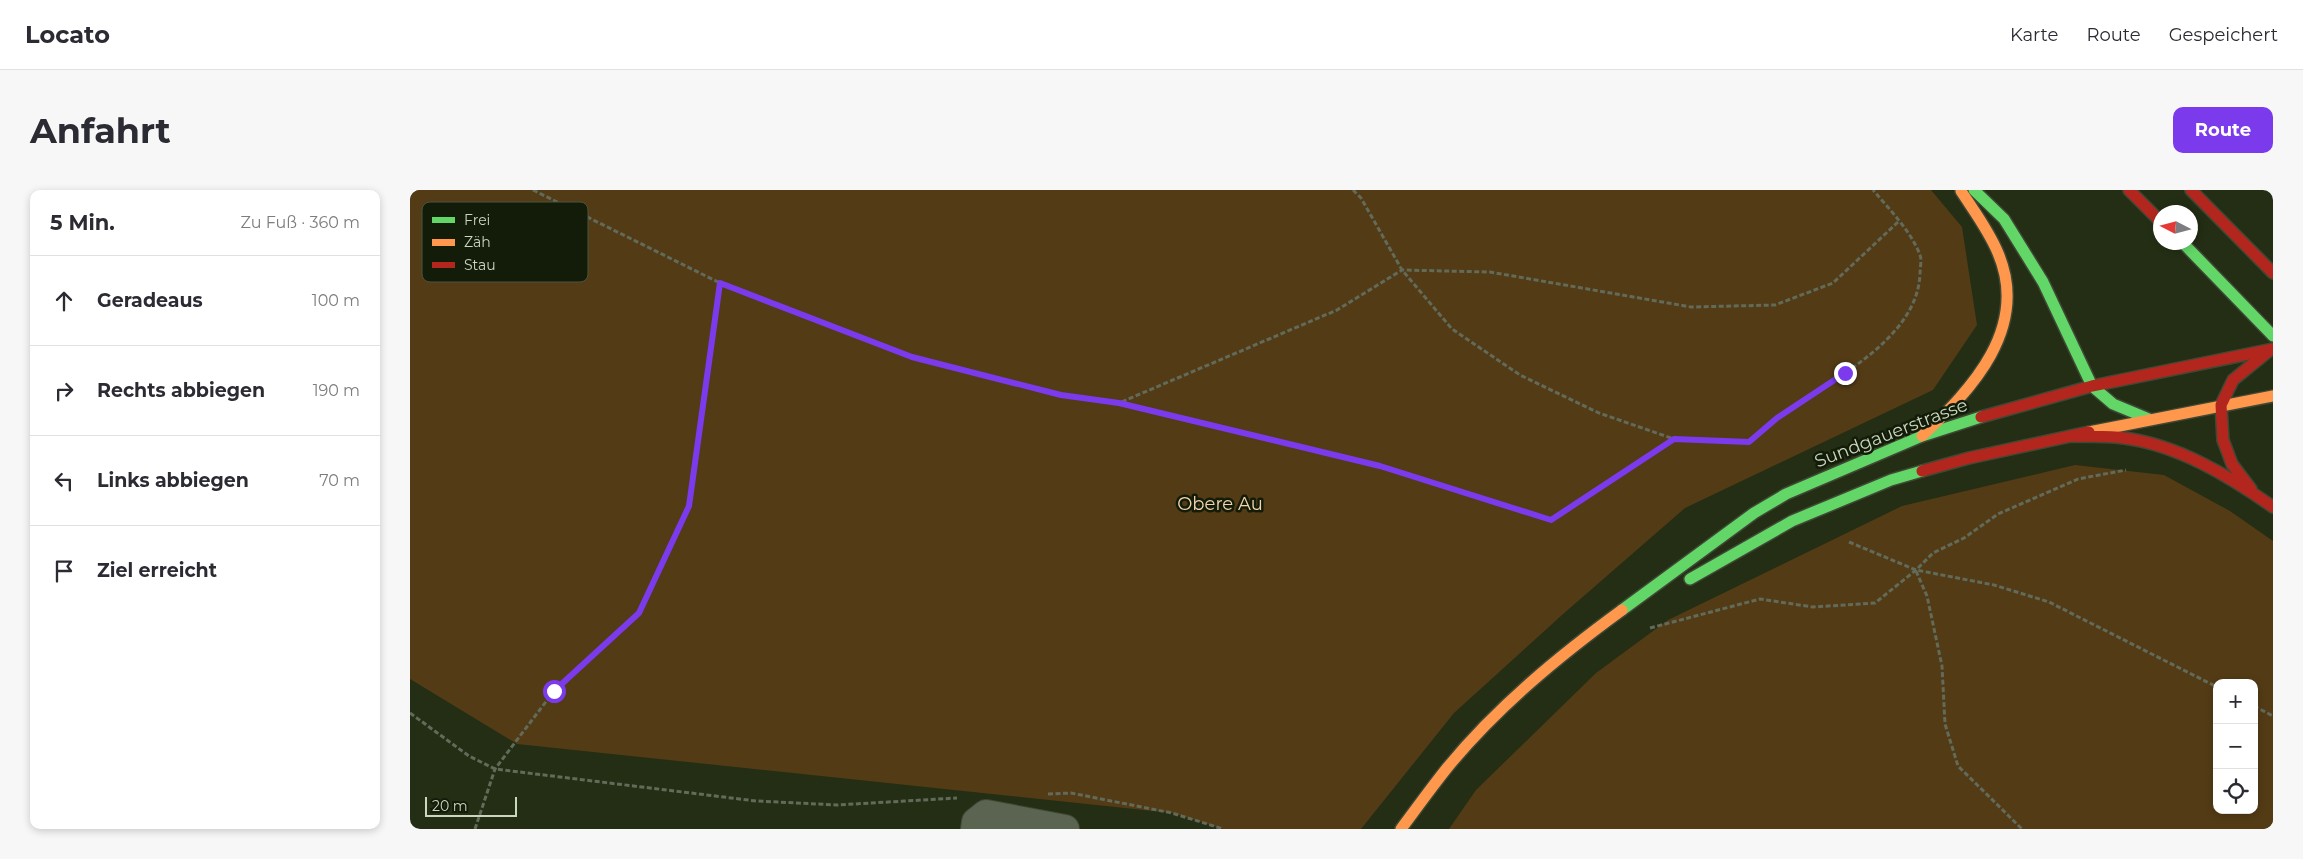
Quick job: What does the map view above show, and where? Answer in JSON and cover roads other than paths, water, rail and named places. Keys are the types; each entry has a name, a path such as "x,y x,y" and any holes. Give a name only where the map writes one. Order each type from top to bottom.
{"main road":[{"path":"1922,436 1973,385 1998,347 2007,300 2001,259 1960,190"},
{"path":"1974,190 2004,219 2044,282 2092,386 2113,404 2149,419"},
{"path":"2129,190 2153,214"},
{"path":"2191,190 2273,273"},
{"path":"2190,250 2273,336"},
{"path":"2253,492 2232,464 2223,440 2222,405 2233,380 2272,350"},
{"name":"Sundgauerstrasse","path":"1401,829 1448,766 1509,702 1567,650 1754,513 1786,494 1922,436 1970,420 2092,386 2272,350"},
{"path":"1679,585 1792,521 1890,480 1969,458 2149,419 2273,396"},
{"path":"2070,436 2131,439 2174,452 2253,492 2273,507"},
{"name":"Sundgauerstrasse","path":"1567,650 1662,595"}],"street":[{"path":"974,829 976,822 986,814 1065,829"}],"park label":[{"name":"Obere Au","path":"1220,504"}]}
